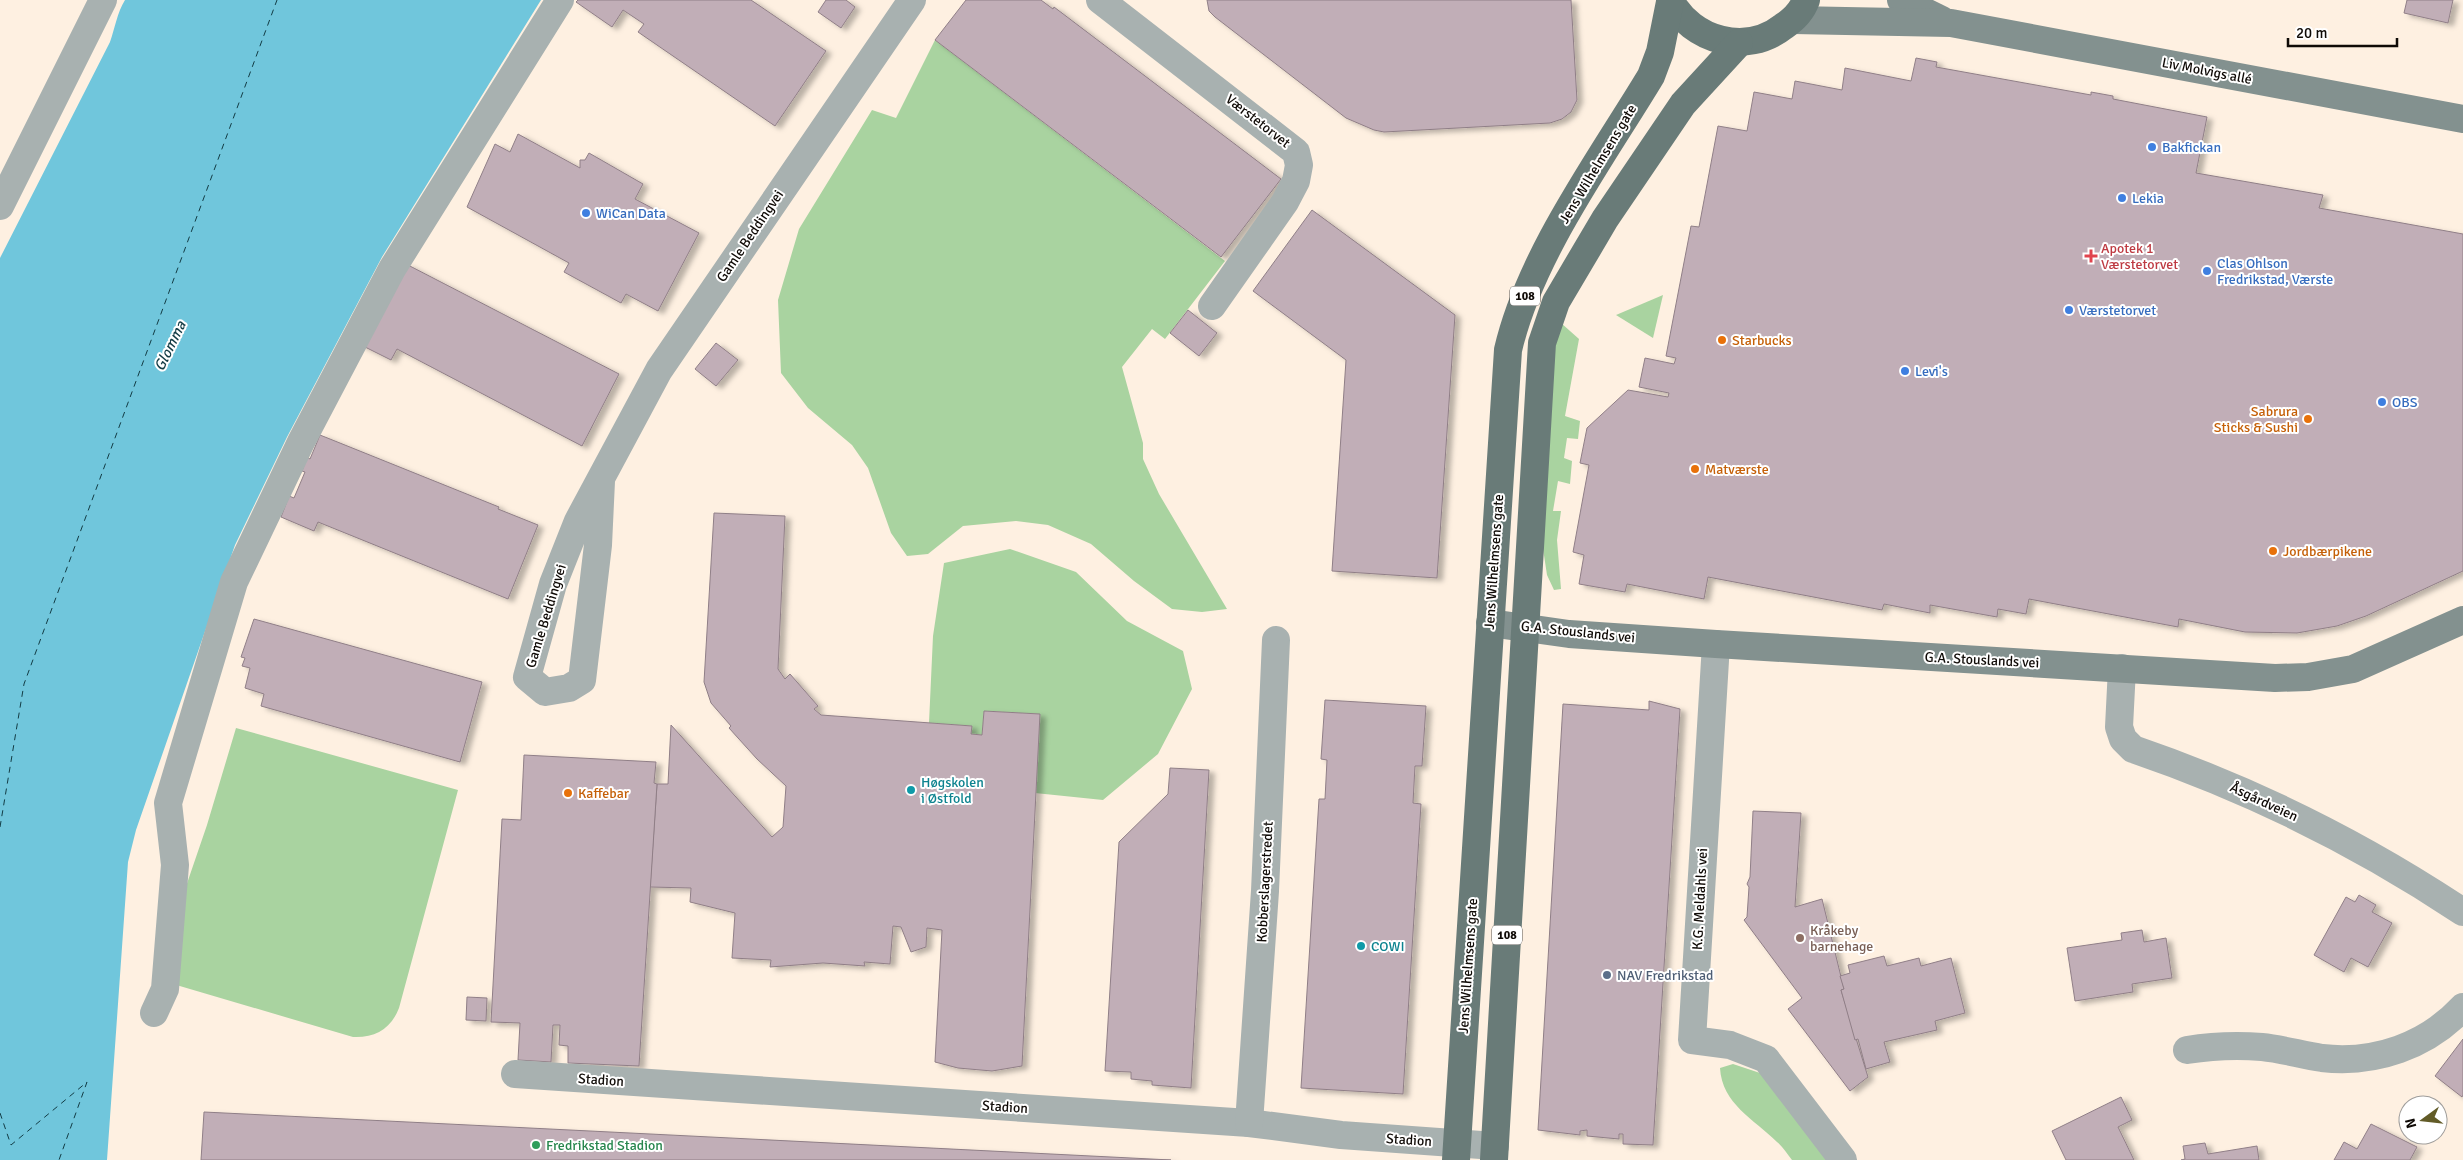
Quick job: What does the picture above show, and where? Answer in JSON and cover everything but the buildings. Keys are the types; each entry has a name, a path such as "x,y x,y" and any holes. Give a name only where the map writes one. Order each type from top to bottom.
{"main road":[{"name":"Jens Wilhelmsens gate","path":"1670,1 1680,16 1706,36 1722,41 1739,43 1759,40 1777,32 1799,10"},
{"name":"Jens Wilhelmsens gate","path":"1456,1152 1505,373 1513,327 1526,291 1556,233 1651,76 1660,52 1670,1"},
{"name":"108","path":"1494,1153 1542,343 1556,302 1605,219 1683,104 1739,43"}],"street":[{"path":"0,206 103,0"},
{"path":"154,1013 165,989 175,865 168,803 234,582 301,442 392,269 560,0"},
{"name":"Gamle Beddingvei","path":"601,481 598,545 582,680 569,688 545,692 527,677 553,584 578,521 662,364 912,0"},
{"name":"Værstetorvet","path":"1100,0 1296,152 1299,165 1296,182 1212,306"},
{"name":"Liv Molvigs allé","path":"1901,0 1951,24"},
{"name":"Liv Molvigs allé","path":"1799,10 1951,24 2463,119"},
{"name":"G.A. Stouslands vei","path":"1490,623 1569,634 2275,678 2330,674 2381,658 2463,620"},
{"name":"Kobberslagerstredet","path":"1249,1123 1265,892 1276,640"},
{"name":"K.G. Meldahls vei","path":"1716,644 1692,1040 1730,1045 1766,1059 1843,1160"},
{"name":"Åsgårdveien","path":"2122,668 2119,727 2123,739 2133,749 2227,784 2336,836 2415,880 2463,912"},
{"path":"2186,1050 2235,1046 2264,1047 2323,1058 2362,1059 2381,1055 2433,1034 2463,1007"},
{"name":"Stadion","path":"515,1074 1249,1123 1456,1152 1494,1153"}],"green space":[{"path":"935,40 1225,261 1165,339 1152,329 1122,367 1143,443 1143,459 1159,494 1227,609 1202,612 1172,609 1134,581 1091,544 1048,525 1016,521 963,526 928,554 907,556 891,533 868,468 852,445 808,408 781,373 778,300 799,229 872,110 896,118"},
{"path":"1663,295 1653,338 1616,315"},
{"path":"1561,323 1579,339 1565,416 1580,421 1578,439 1567,438 1564,458 1572,461 1570,484 1558,481 1553,511 1561,511 1557,540 1561,589 1554,590 1547,575 1542,542 1554,346"},
{"path":"1010,549 1076,572 1127,621 1183,651 1192,689 1158,754 1103,800 1035,793 1039,714 984,711 982,735 971,734 971,726 929,723 933,636 944,563"},
{"path":"236,728 458,790 399,1008 392,1022 375,1034 353,1037 173,984 182,898 207,825"},
{"path":"1733,1064 1760,1073 1833,1160 1792,1160 1779,1144 1741,1110 1727,1092 1722,1081 1720,1068"}],"water":[{"name":"Glomma","path":"125,0 541,0 382,257 287,437 235,545 136,830 128,862 107,1160 0,1160 0,258 110,42 118,15"}],"ferry route":[{"path":"0,827 24,684 277,0"},
{"path":"0,1113 11,1145 87,1082 59,1160"}],"place":[{"name":"Bakfickan","path":"2152,147"},
{"name":"Lekia","path":"2122,198"},
{"name":"WiCan Data","path":"586,213"},
{"name":"Apotek 1 Værstetorvet","path":"2091,256"},
{"name":"Clas Ohlson Fredrikstad, Værste","path":"2207,271"},
{"name":"Værstetorvet","path":"2069,310"},
{"name":"Starbucks","path":"1722,340"},
{"name":"Levi's","path":"1905,371"},
{"name":"OBS","path":"2382,402"},
{"name":"Sabrura Sticks & Sushi","path":"2308,419"},
{"name":"Matværste","path":"1695,469"},
{"name":"Jordbærpikene","path":"2273,551"},
{"name":"Høgskolen i Østfold","path":"911,790"},
{"name":"Kaffebar","path":"568,793"},
{"name":"Kråkeby barnehage","path":"1800,938"},
{"name":"COWI","path":"1361,946"},
{"name":"NAV Fredrikstad","path":"1607,975"},
{"name":"Fredrikstad Stadion","path":"536,1145"}]}
